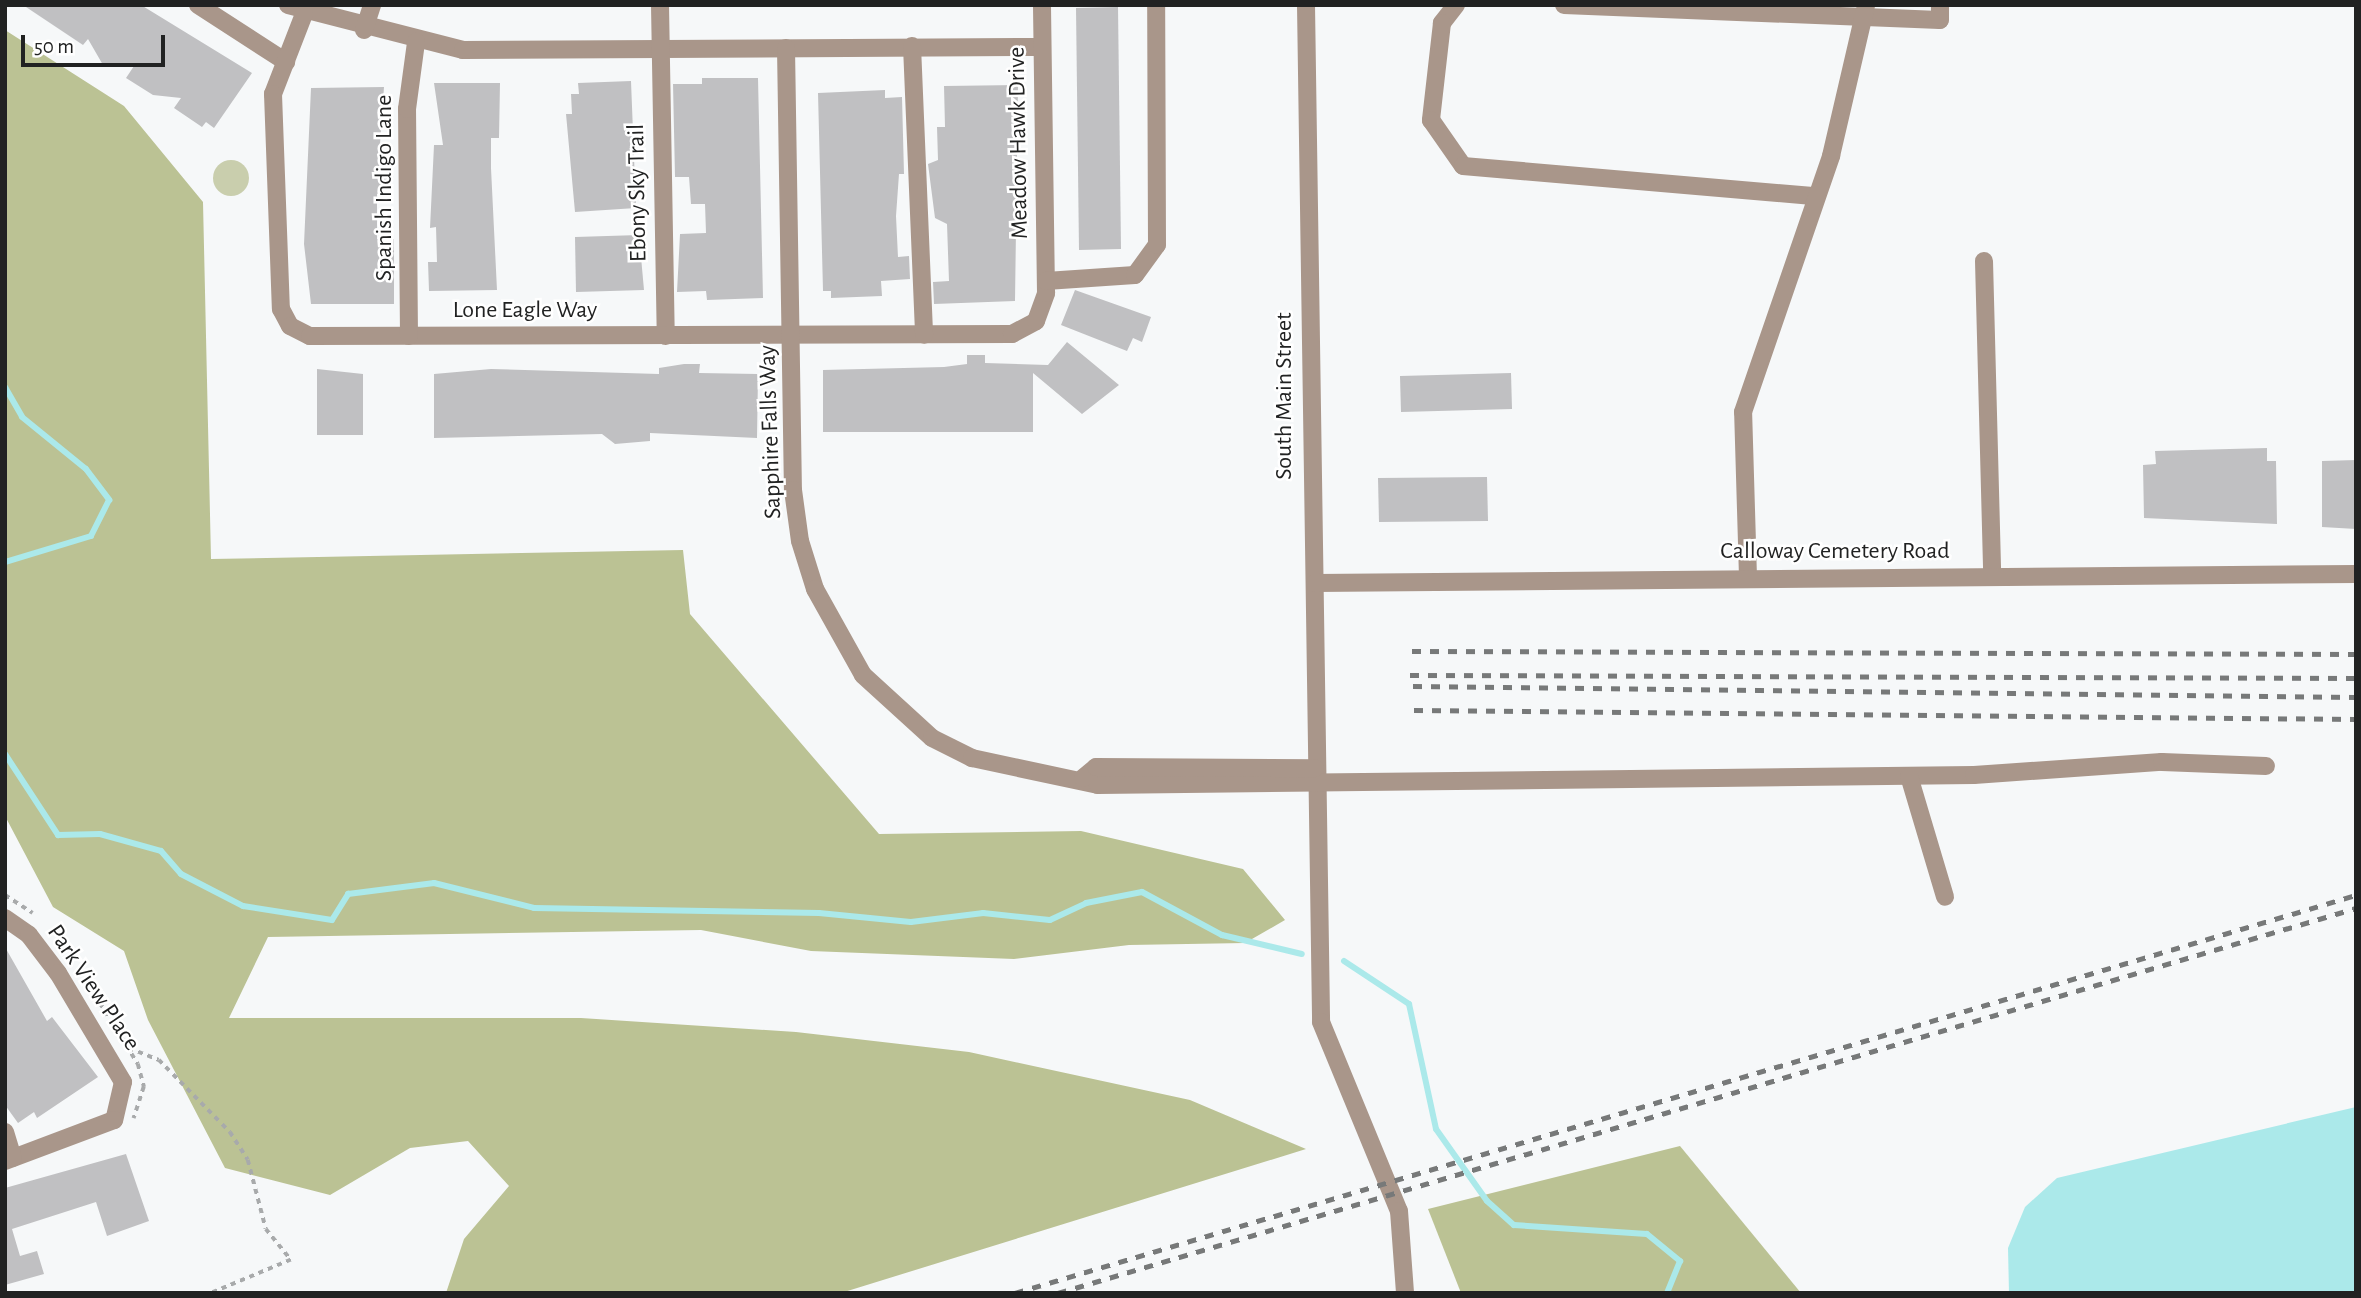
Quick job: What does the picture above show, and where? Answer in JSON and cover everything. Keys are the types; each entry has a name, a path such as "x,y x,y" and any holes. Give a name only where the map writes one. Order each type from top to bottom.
{"street":[{"path":"198,5 286,62"},
{"path":"365,30 372,5"},
{"name":"Ebony Sky Trail","path":"660,5 666,336"},
{"name":"Meadow Hawk Drive","path":"1042,5 1046,281"},
{"path":"1046,281 1135,275 1157,245 1156,5"},
{"name":"South Main Street","path":"1306,5 1315,583 1315,777 1321,1022 1399,1211 1405,1293"},
{"path":"1456,5 1442,23 1431,120 1463,166 1816,196"},
{"path":"1564,5 1865,10 1940,20 1940,5"},
{"path":"296,9 365,30 463,50 1042,47"},
{"name":"Lone Eagle Way","path":"296,9 286,62 273,94 281,309 290,326 310,336 924,335 1025,330 1043,308 1046,281"},
{"path":"1748,578 1743,412 1816,196 1865,10"},
{"name":"Spanish Indigo Lane","path":"409,336 407,109 416,42"},
{"path":"912,47 924,335"},
{"name":"Sapphire Falls Way","path":"786,48 793,490 811,577 836,634 871,683 932,737 1019,771 1083,778 1096,767 1315,777 1909,776 2067,765 2266,766"},
{"path":"1984,261 1992,576"},
{"name":"Calloway Cemetery Road","path":"1315,583 2356,574"},
{"path":"1909,776 1945,897"},
{"name":"Park View Place","path":"5,918 29,935 58,973 118,1068 123,1096 114,1120 9,1160"},
{"path":"5,1132 9,1160"}],"path":[{"path":"129,1048 159,1060 230,1132 248,1160 266,1229 291,1260 212,1293"}],"green space":[{"path":"5,30 124,106 203,202 211,559 683,550 690,614 879,834 1081,831 1243,869 1285,920 1245,943 1129,945 1014,959 811,951 701,930 268,937 229,1018 581,1018 796,1032 969,1052 1190,1100 1306,1149 841,1293 446,1293 464,1239 509,1186 468,1141 410,1148 330,1195 225,1168 148,1020 124,951 53,907 5,816"},
{"path":"231,160 244,165 249,178 244,191 231,196 218,191 213,178 218,165"},
{"path":"1680,1146 1801,1293 1461,1293 1428,1209"}],"water":[{"path":"2356,1107 2356,1293 2009,1293 2008,1248 2025,1207 2057,1178"}],"building":[{"path":"23,5 141,5 252,73 214,128 206,122 202,127 174,108 181,98 153,95 126,78 134,66 103,65 88,39 83,45"},
{"path":"1118,7 1121,249 1079,250 1076,8"},
{"path":"702,78 758,78 763,298 707,300 706,291 677,292 680,234 706,233 705,204 691,204 689,177 675,177 673,84 702,84"},
{"path":"631,81 636,208 575,212 566,114 572,114 571,94 579,94 578,83"},
{"path":"434,83 500,83 499,138 491,138 497,290 429,291 428,262 437,262 436,227 430,228 434,145 443,145"},
{"path":"1018,85 1015,301 934,304 933,282 949,281 947,224 935,218 928,164 938,160 937,127 945,127 944,86"},
{"path":"384,87 379,158 381,169 390,169 390,194 377,194 377,239 394,239 394,304 311,304 304,244 311,88"},
{"path":"885,90 885,98 902,97 904,174 899,174 896,216 898,257 909,256 910,279 881,281 882,296 831,298 831,291 823,291 818,93"},
{"path":"639,235 644,290 576,292 575,237"},
{"path":"1075,290 1151,317 1142,342 1133,338 1127,351 1061,325"},
{"path":"1067,342 1119,385 1082,414 1033,373 1033,432 823,432 823,370 944,367 967,364 967,355 985,355 985,363 1048,365"},
{"path":"700,364 699,373 758,374 757,438 650,433 650,441 615,444 602,434 434,438 434,374 491,369 659,374 659,368"},
{"path":"317,369 363,374 363,435 317,435"},
{"path":"1511,373 1512,409 1401,412 1400,376"},
{"path":"2267,448 2267,461 2276,461 2277,524 2144,518 2143,465 2156,464 2155,451"},
{"path":"2356,460 2356,529 2322,527 2322,461"},
{"path":"1487,477 1488,521 1379,522 1378,478"},
{"path":"5,947 47,1021 52,1017 98,1077 37,1118 34,1112 18,1123 5,1105"},
{"path":"126,1154 149,1221 107,1236 96,1202 12,1229 20,1256 37,1251 44,1274 5,1285 5,1188"}],"waterway":[{"path":"5,387 22,417 86,469 109,500 91,536 5,562"},
{"path":"5,754 58,835 100,834 161,851 181,874 243,906 332,920 348,894 434,883 534,908 819,913 911,922 983,913 1050,920 1086,903 1142,892 1222,935 1302,954"},
{"path":"1344,961 1409,1004 1436,1129 1487,1201 1514,1225 1647,1234 1680,1261 1667,1293"}],"railway":[{"path":"1412,651 2356,654"},
{"path":"1410,675 2356,678"},
{"path":"1413,686 2356,697"},
{"path":"1414,710 2356,719"},
{"path":"1015,1293 2356,895"},
{"path":"1058,1293 2356,908"}]}
